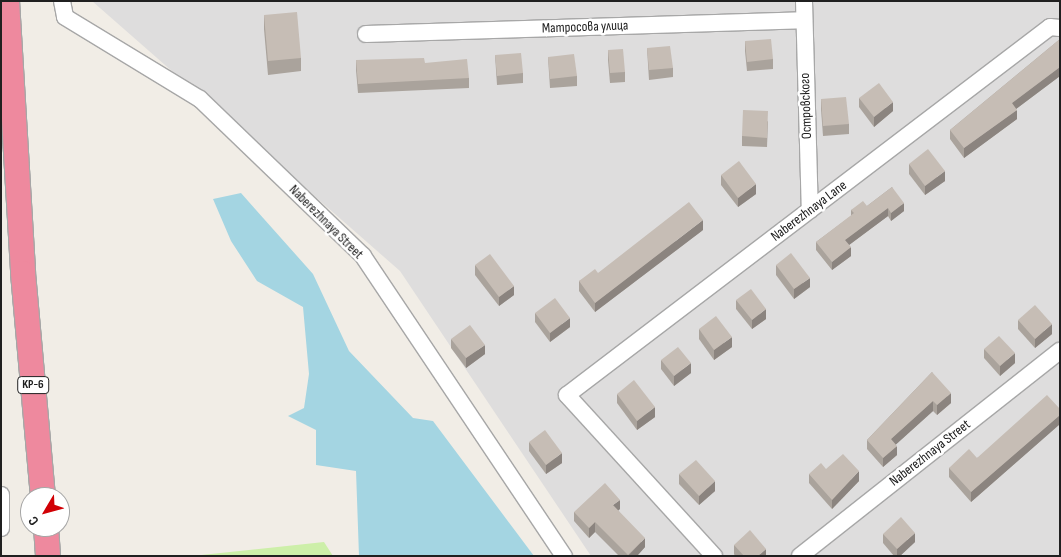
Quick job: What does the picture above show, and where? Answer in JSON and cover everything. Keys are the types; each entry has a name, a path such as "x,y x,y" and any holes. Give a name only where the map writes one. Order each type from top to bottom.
{"highway":[{"name":"KP-6","path":"7,1 23,274 42,487"},
{"path":"47,537 48,556"}],"street":[{"name":"Naberezhnaya Street","path":"62,1 65,17 200,99 363,256 564,556"},
{"name":"Островского","path":"804,1 803,20 810,210"},
{"name":"Матросова улица","path":"366,34 803,20"},
{"name":"Naberezhnaya Lane","path":"714,556 567,395 810,210 1055,28"},
{"name":"Naberezhnaya Street","path":"800,556 1060,351"},
{"path":"1,495 1,528"}],"shaded area":[{"path":"92,1 1060,1 1060,556 591,556 400,271"}],"green space":[{"path":"324,542 333,556 192,556"}],"water":[{"path":"241,193 313,274 349,351 413,418 433,421 534,556 359,556 356,471 316,465 316,430 288,416 304,408 309,374 303,307 257,281 231,241 213,199"}],"building":[{"path":"297,12 301,58 268,61 264,15"},
{"path":"771,39 773,59 747,62 745,41"},
{"path":"1060,39 1060,67 1012,103 1017,110 964,148 950,130"},
{"path":"670,46 673,68 649,70 647,48"},
{"path":"623,49 625,72 610,73 608,50"},
{"path":"521,53 523,73 497,76 495,55"},
{"path":"574,54 577,76 550,79 548,57"},
{"path":"424,58 425,63 467,59 469,78 358,84 356,60"},
{"path":"879,83 893,102 874,117 859,98"},
{"path":"846,97 849,124 823,126 821,99"},
{"path":"743,110 768,111 767,138 742,136"},
{"path":"928,149 945,171 925,186 909,164"},
{"path":"739,161 756,184 738,198 721,175"},
{"path":"892,187 904,203 891,213 888,208 845,240 851,247 832,262 816,242 854,213 851,210 863,201 867,206"},
{"path":"689,202 703,220 595,303 579,281 595,269 598,273"},
{"path":"791,253 810,278 794,289 776,265"},
{"path":"490,254 514,286 499,297 475,265"},
{"path":"751,289 766,309 752,320 736,300"},
{"path":"555,298 570,318 550,333 535,313"},
{"path":"1035,305 1052,324 1035,339 1018,320"},
{"path":"716,316 732,337 714,350 699,329"},
{"path":"470,325 485,345 466,358 451,339"},
{"path":"999,336 1015,353 1000,366 984,349"},
{"path":"678,347 691,363 674,376 661,360"},
{"path":"932,372 951,393 937,405 933,401 891,439 897,446 883,458 867,440"},
{"path":"634,380 655,407 637,421 617,394"},
{"path":"1047,395 1060,409 1060,415 971,492 949,468 969,449 977,458"},
{"path":"545,430 562,453 546,465 529,442"},
{"path":"843,454 859,471 832,500 809,474 821,463 826,469"},
{"path":"696,460 715,481 699,496 679,474"},
{"path":"605,483 620,500 613,505 645,538 628,555 595,522 589,528 574,512"},
{"path":"901,517 915,533 897,549 883,534"},
{"path":"750,530 766,549 758,556 744,556 734,545"}]}
